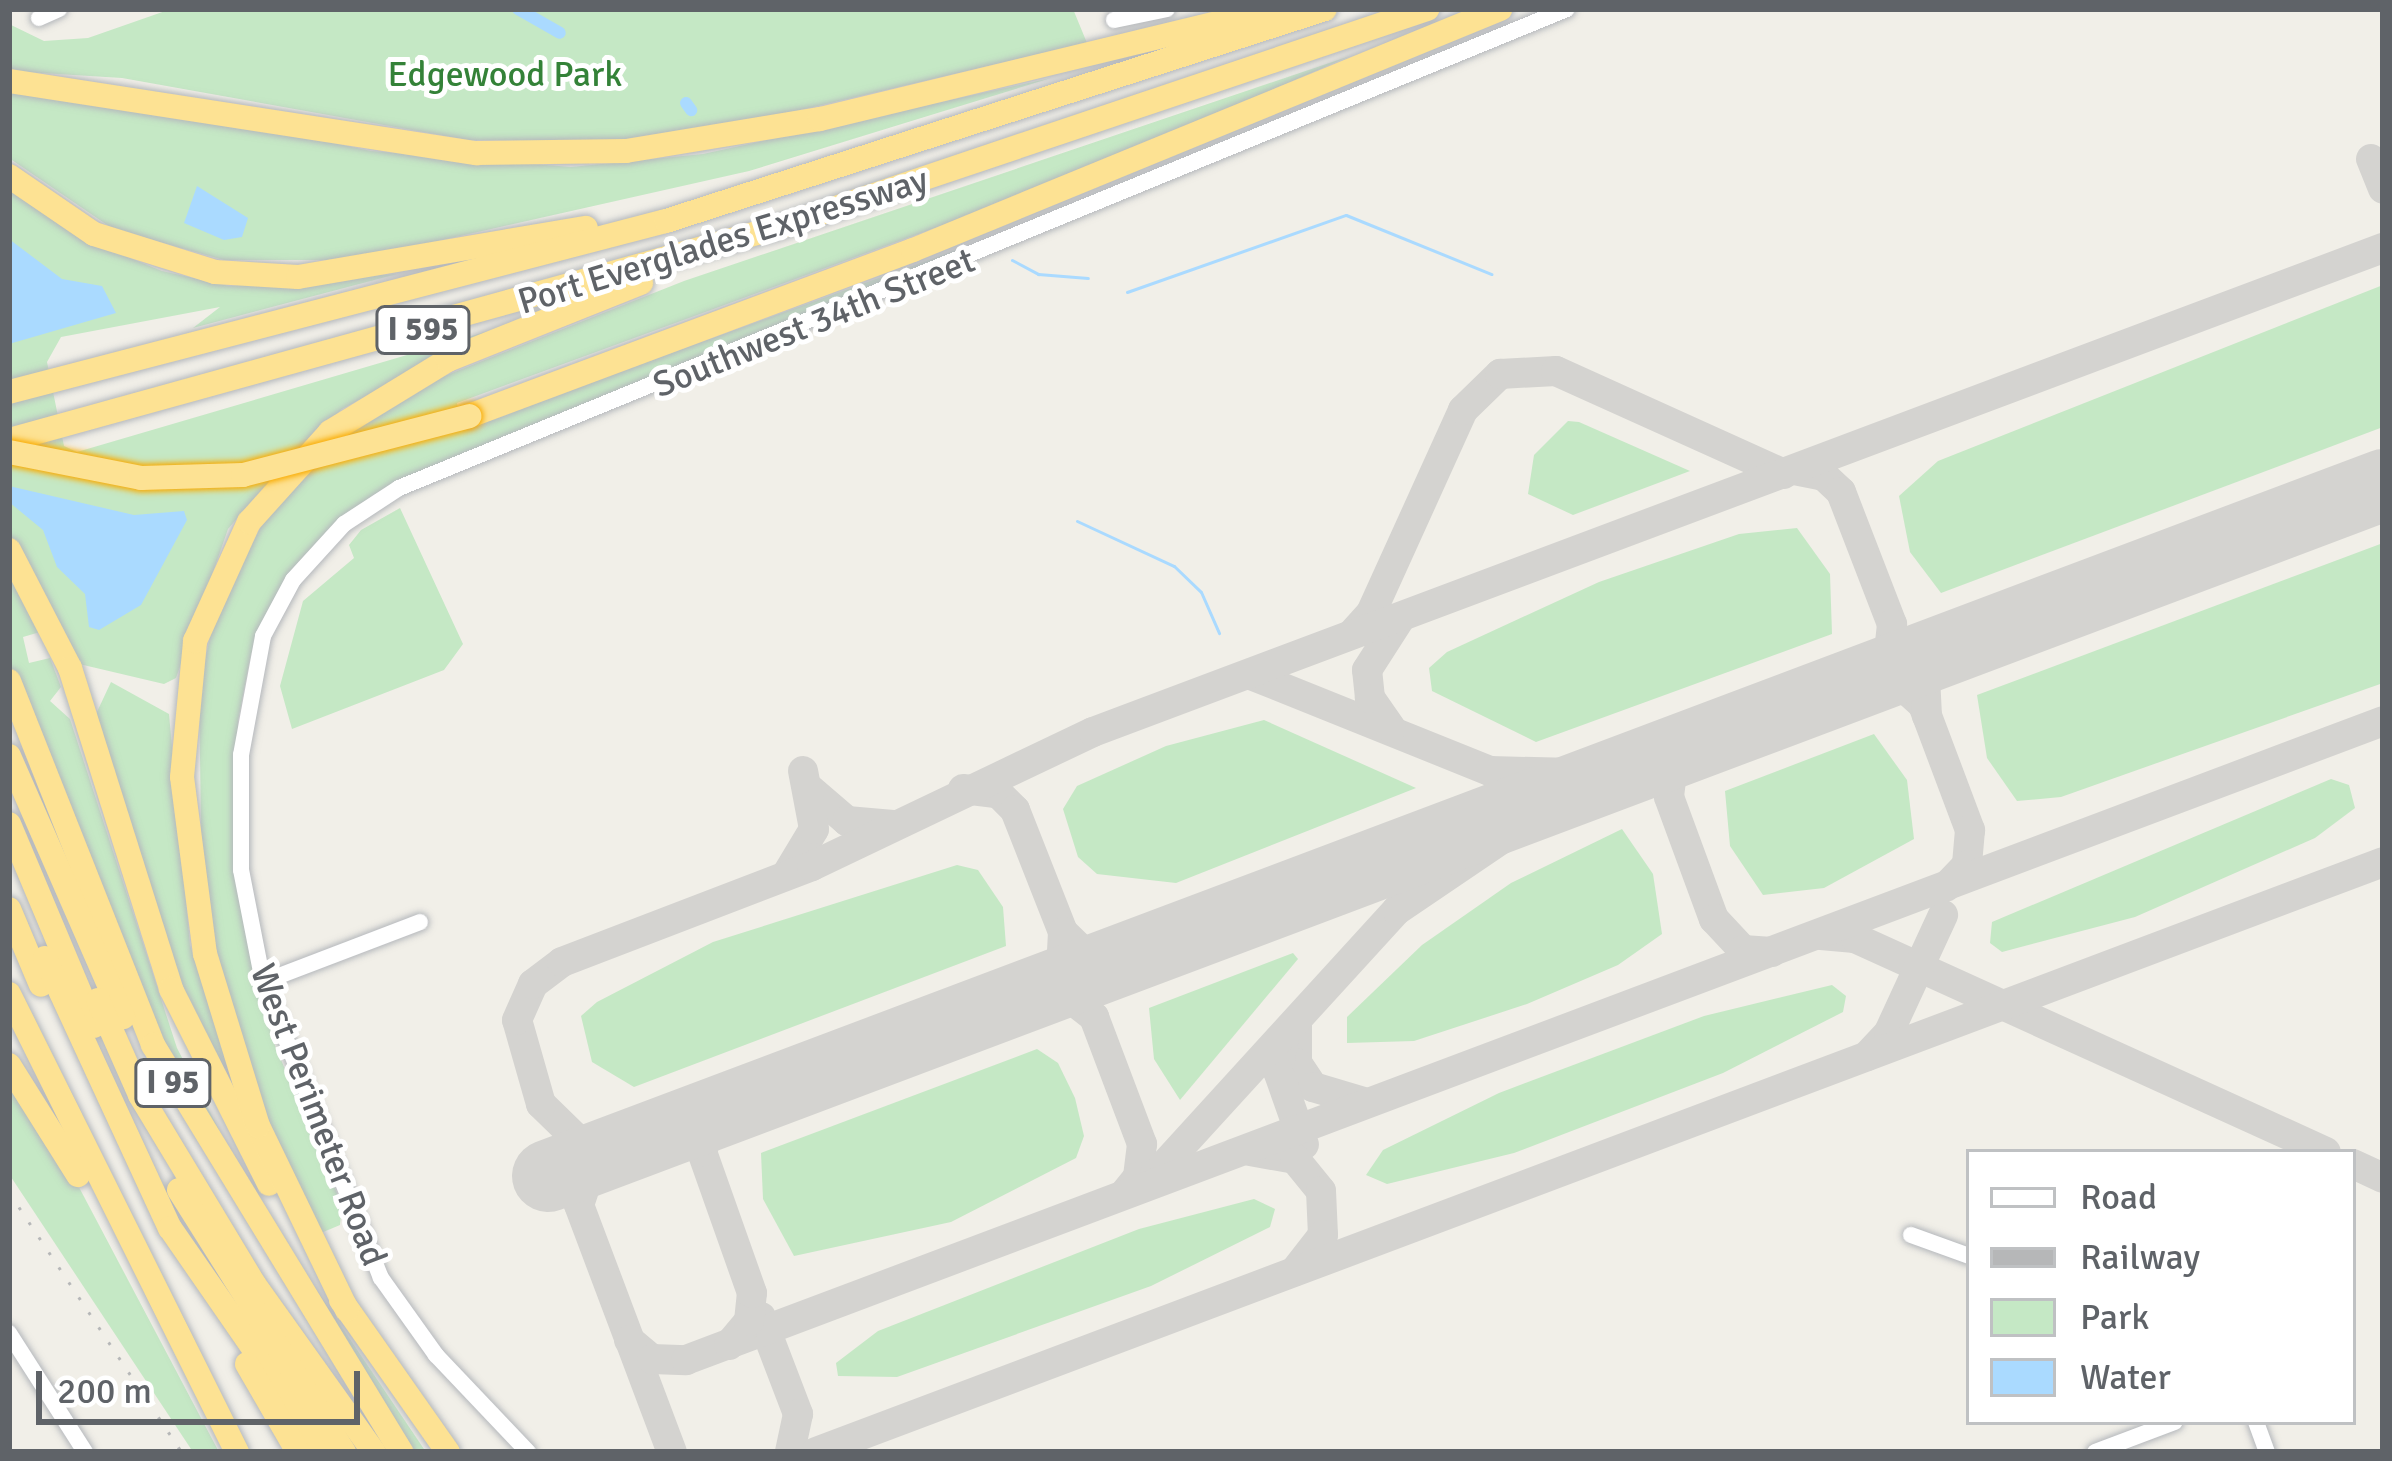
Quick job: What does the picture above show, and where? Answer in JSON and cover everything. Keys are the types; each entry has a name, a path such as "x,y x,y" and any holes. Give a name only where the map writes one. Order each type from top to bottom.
{"highway":[{"path":"14,81 476,153 626,151 800,124 1275,9"},
{"name":"Port Everglades Expressway","path":"9,392 666,221 1324,9"},
{"name":"Port Everglades Expressway","path":"9,440 782,226 1427,9"},
{"path":"9,452 141,478 243,476 469,416 913,250 1500,9"},
{"path":"9,176 94,234 215,272 298,277 666,221"},
{"path":"347,1310 254,1113 200,927 182,751 208,602 276,484 367,404 466,351 782,226"},
{"path":"9,550 48,615 171,988 261,1170 347,1310 448,1452"},
{"name":"I 95","path":"9,681 153,1045 401,1452"},
{"path":"9,756 159,1090 378,1452"},
{"path":"9,780 140,1095 254,1284 378,1452"},
{"path":"9,824 123,1086 202,1232 344,1452"},
{"path":"9,866 106,1104 170,1228 325,1452"},
{"name":"I 95","path":"9,909 137,1192 245,1362 312,1452"},
{"path":"9,994 138,1269 237,1452"},
{"path":"9,1065 138,1269"},
{"path":"245,1362 298,1452"}],"street":[{"path":"39,18 59,9"},
{"path":"1114,20 1167,9"},
{"name":"Southwest 34th Street","path":"238,796 249,692 269,620 312,556 376,501 1567,9"},
{"name":"West Perimeter Road","path":"238,796 262,982 381,1278 436,1355 528,1452"},
{"path":"262,982 420,922"},
{"path":"1911,1234 1966,1255"},
{"path":"9,1333 85,1452"},
{"path":"2095,1452 2167,1425"}],"green space":[{"name":"Edgewood Park","path":"171,9 1073,9 1087,43 723,128 607,142 468,140 122,78 9,71 9,24 44,41 88,38"},
{"path":"1350,56 1063,181 457,403 461,429 970,245 373,495 288,577 251,654 238,721 236,880 274,1043 342,1205 340,1225 321,1233 260,1115 202,895 199,687 215,615 266,517 344,435 442,377 684,281"},
{"path":"1051,78 749,171 353,260 224,260 113,229 9,158 9,94 29,92 161,106 371,151 571,167 703,154"},
{"path":"9,189 88,241 162,271 229,286 397,274 193,328 220,307 61,337 47,362 64,446 77,452 492,330 342,409 263,488 228,529 176,678 164,684 58,659 40,632 23,637 29,663 50,658 61,687 50,701 70,719 177,1048 252,1194 426,1452 408,1452 146,1023 32,736 9,665"},
{"path":"2383,285 2383,427 1941,593 1910,552 1899,496 1938,461"},
{"path":"1568,421 1690,471 1573,515 1528,494 1534,455"},
{"path":"400,508 463,644 444,670 292,729 280,686 303,601 354,558 349,545 361,530"},
{"path":"1797,528 1830,574 1832,634 1536,742 1432,691 1429,668 1447,652 1599,582 1739,534"},
{"path":"2383,543 2383,683 2061,797 2017,801 1987,758 1977,695"},
{"path":"111,682 169,714 190,945 253,1147 187,1012 96,714"},
{"path":"1264,720 1416,788 1176,883 1097,874 1078,857 1063,809 1077,786 1166,746"},
{"path":"1874,734 1907,780 1914,839 1824,888 1763,895 1730,846 1725,791"},
{"path":"2331,779 2349,785 2355,808 2315,838 2135,917 2002,952 1990,943 1992,922"},
{"path":"1622,829 1653,874 1662,934 1618,965 1527,1004 1414,1041 1347,1043 1347,1017 1422,945 1511,883"},
{"path":"957,865 978,870 1003,907 1006,946 634,1087 592,1062 581,1016 597,1002 713,942"},
{"path":"1293,953 1298,959 1180,1100 1154,1059 1149,1008"},
{"path":"1832,985 1846,996 1843,1012 1723,1073 1514,1153 1387,1184 1366,1175 1383,1150 1499,1093 1704,1016"},
{"path":"1037,1049 1058,1063 1075,1098 1084,1136 1076,1158 951,1222 794,1256 763,1199 761,1153"},
{"path":"9,1064 35,1104 219,1452 193,1452 9,1174"},
{"path":"1254,1199 1275,1209 1270,1227 1151,1286 897,1377 838,1376 836,1363 878,1331 1139,1229"}],"water":[{"path":"197,186 248,218 242,237 224,240 184,223"},
{"path":"9,239 62,279 102,286 116,313 9,344"},
{"path":"9,486 134,515 184,511 187,520 141,605 99,630 89,627 85,594 57,567 43,530 9,502"}],"waterway":[{"path":"518,9 560,33"},
{"path":"686,103 691,110"},
{"path":"1127,292 1346,215 1491,274"},
{"path":"1012,260 1038,274 1088,278"},
{"path":"1077,521 1174,566 1201,592 1219,633"}],"taxiway":[{"path":"2371,159 2383,189"},
{"path":"645,1140 579,1141 541,1104 517,1020 533,984 562,962 812,866 1093,732 2383,248"},
{"path":"1352,634 1371,613 1463,410 1500,374 1556,371 1784,474"},
{"path":"1794,470 1824,476 1841,492 1892,624 1889,652 1871,678"},
{"path":"1391,728 1370,698 1367,670 1399,620"},
{"path":"1927,716 1925,676 1946,650"},
{"path":"1251,675 1490,771 1616,774"},
{"path":"1871,678 1900,684 1923,705 1970,830 1967,865 1946,887"},
{"path":"629,1340 652,1359 686,1360 2383,721"},
{"path":"1694,745 1672,772 1669,797 1714,919 1743,950 1772,952"},
{"path":"787,874 814,829 803,771"},
{"path":"963,789 998,793 1015,810 1063,932 1061,965 1028,994"},
{"path":"811,790 847,821 893,825"},
{"path":"1154,1176 1397,910 1574,790"},
{"path":"816,1452 2383,862"},
{"path":"1867,1056 1889,1032 1943,915"},
{"path":"1063,932 1090,958 1128,958"},
{"path":"1821,935 1855,938 2319,1149"},
{"path":"1018,999 1062,992 1094,1017 1142,1144 1138,1177 1126,1192"},
{"path":"1297,1024 1297,1063 1313,1087 1367,1103"},
{"path":"1284,1037 1278,1071 1304,1145"},
{"path":"729,1345 749,1321 752,1293 702,1152 709,1129 735,1106"},
{"path":"623,1149 592,1166 579,1205 672,1452"},
{"path":"1250,1151 1295,1159 1321,1191 1323,1235 1295,1271"},
{"path":"2356,1165 2383,1178"},
{"path":"761,1317 798,1414 790,1452"}],"runway":[{"path":"548,1176 2383,485"}],"railway":[{"path":"9,1192 182,1452"}]}
